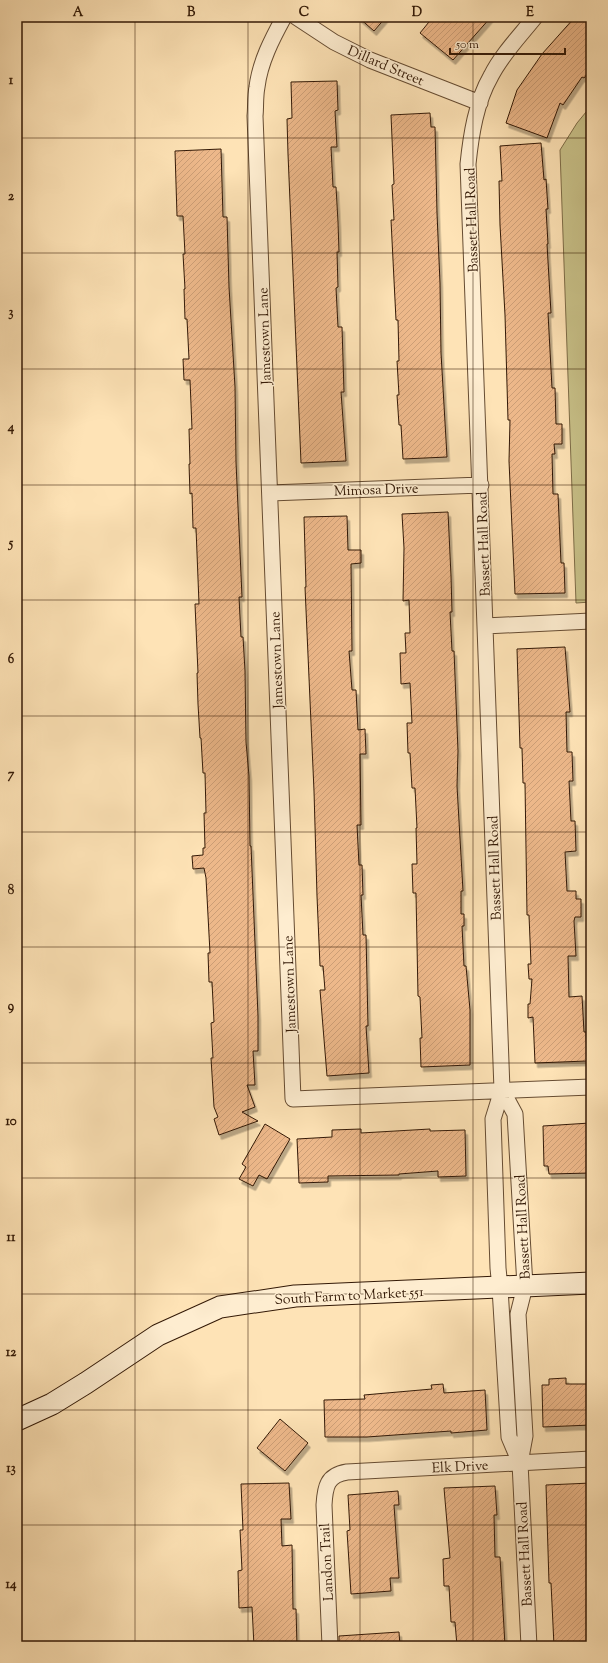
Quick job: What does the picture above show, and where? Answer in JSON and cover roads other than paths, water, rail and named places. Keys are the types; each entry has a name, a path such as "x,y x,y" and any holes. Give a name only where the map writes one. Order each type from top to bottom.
{"main road":[{"name":"South Farm to Market 551","path":"17,1420 59,1400 158,1335 199,1315 220,1307 295,1296 591,1283"}],"street":[{"name":"Jamestown Lane","path":"284,17 263,61 256,87 256,116 293,1099 502,1090"},
{"name":"Dillard Street","path":"296,17 334,42 370,60 480,103"},
{"name":"Bassett Hall Road","path":"520,1462 509,1437 498,1268 493,1119 502,1090 481,484 468,164 471,137 480,103 490,76 503,55 535,17"},
{"name":"Mimosa Drive","path":"270,493 481,484"},
{"path":"485,626 591,622"},
{"path":"502,1090 591,1087"},
{"name":"Bassett Hall Road","path":"502,1090 515,1114 525,1286 518,1314 525,1436 520,1462 529,1646"},
{"name":"Elk Drive","path":"330,1479 341,1473 348,1472 591,1459"},
{"name":"Landon Trail","path":"330,1479 324,1491 330,1646"}]}
